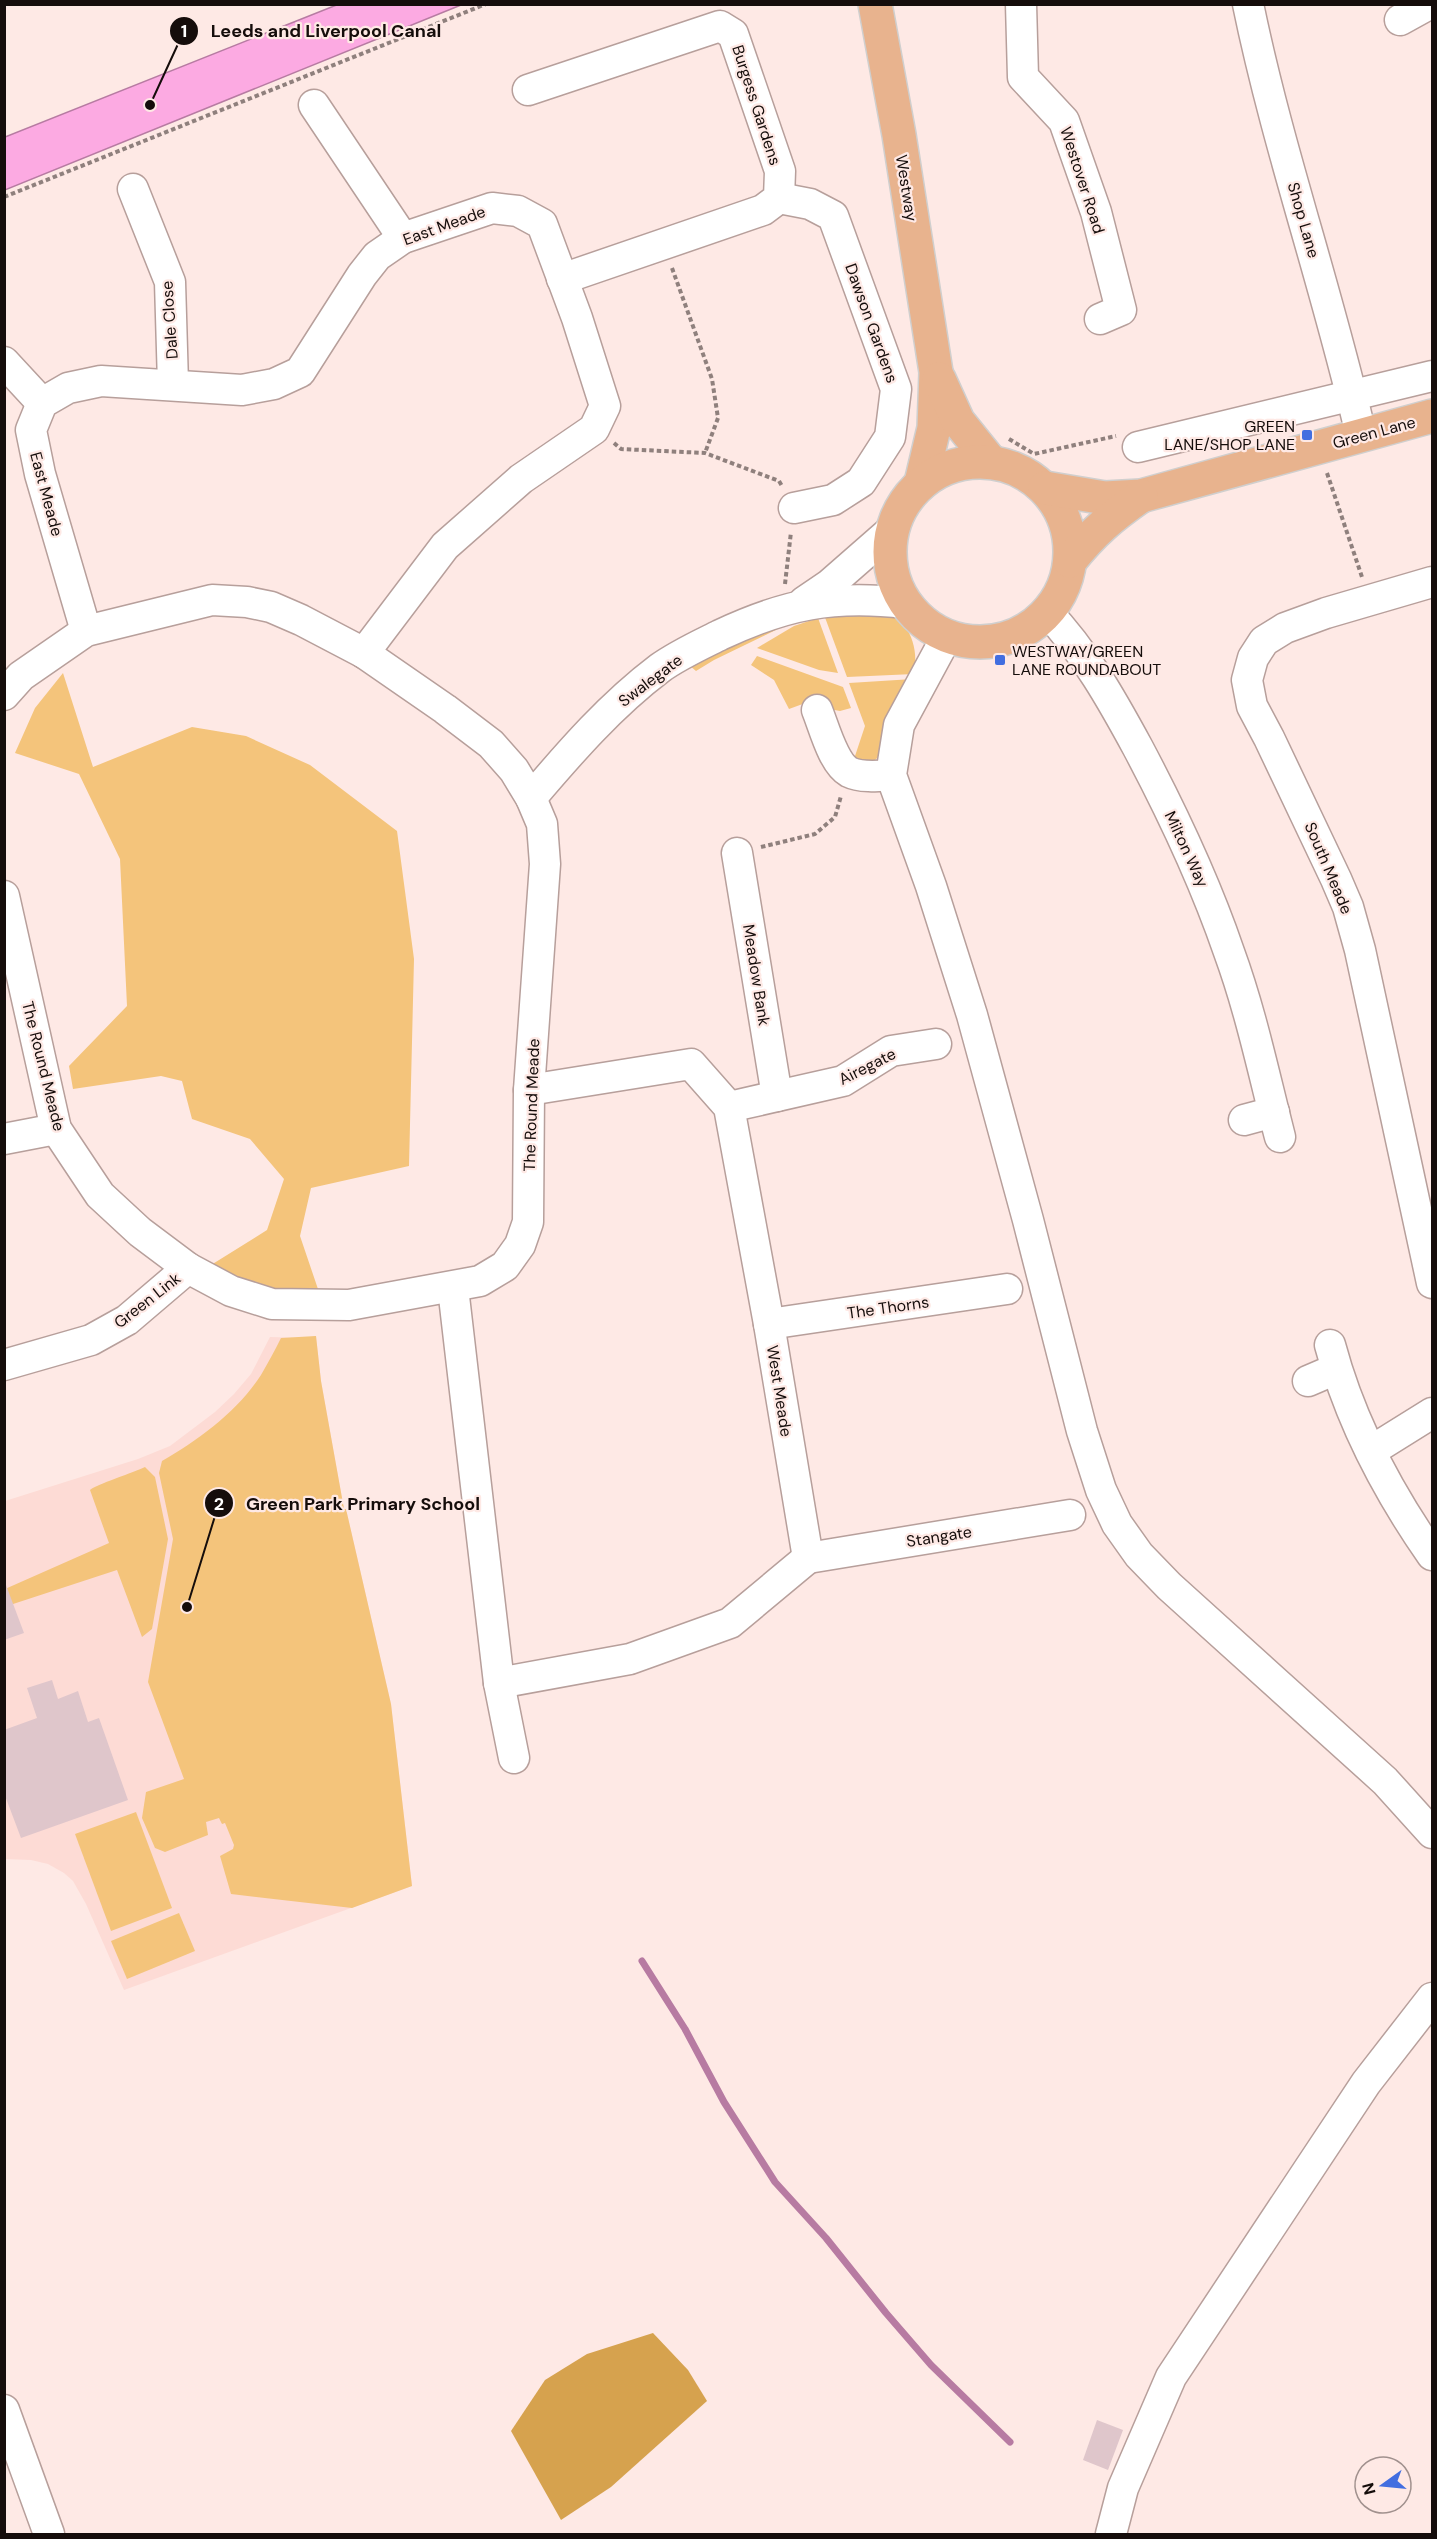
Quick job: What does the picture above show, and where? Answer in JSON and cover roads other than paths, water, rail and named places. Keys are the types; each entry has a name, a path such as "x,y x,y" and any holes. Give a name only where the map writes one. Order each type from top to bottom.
{"main road":[{"name":"Westway","path":"875,4 899,135 936,372 934,428 921,483"},
{"name":"Westway","path":"936,372 958,421 999,450"},
{"name":"Green Lane","path":"1045,488 1105,498 1141,496 1432,416"},
{"path":"999,450 1004,464 1024,472 1045,488 1057,504 1066,523 1070,541 1070,561 1062,588 1047,612 1030,627 1008,638 985,642 965,641 947,636 924,623 905,603 892,573 890,548 895,520 906,499 921,483 936,472 954,465 982,461 999,450"},
{"name":"Green Lane","path":"1070,561 1090,535 1141,496"}],"street":[{"name":"Westover Road","path":"1021,4 1023,77 1064,121 1096,212 1120,310 1100,319"},
{"name":"Shop Lane","path":"1248,4 1256,43 1361,435"},
{"path":"1400,20 1429,4"},
{"name":"Burgess Gardens","path":"528,90 720,26 733,34 780,171 778,198"},
{"path":"314,105 403,238"},
{"name":"Dale Close","path":"133,189 170,282 172,384"},
{"path":"562,279 763,210 778,198"},
{"name":"Dawson Gardens","path":"778,198 810,204 833,216 896,389 890,437 861,482 833,500 794,508"},
{"name":"East Meade","path":"86,631 40,474 33,441 31,430 42,403 68,388 101,381 242,390 274,384 300,372 362,275 377,256 403,238 492,208 518,211 542,224 605,406 594,429 521,479 445,546 364,653"},
{"path":"4,362 42,403"},
{"path":"1138,447 1432,376"},
{"name":"Swalegate","path":"531,798 599,722 662,667 697,646 793,606 829,585 893,529"},
{"name":"South Meade","path":"1432,585 1370,601 1285,628 1264,641 1253,658 1247,680 1252,706 1348,907 1424,1204 1432,1283"},
{"name":"Swalegate","path":"793,606 872,599 905,603"},
{"name":"The Round Meade","path":"4,695 21,676 86,631 212,600 246,602 271,607 364,653 491,744 514,770 531,798 542,824 545,864 529,1090 528,1222 520,1245 505,1266 480,1281 453,1288 349,1305 272,1304 231,1291 188,1268 140,1232 100,1195 56,1129 4,896"},
{"name":"Milton Way","path":"1047,612 1077,646 1115,706 1201,875 1230,954 1277,1124 1244,1119"},
{"path":"947,636 900,725 891,775 972,1015 1082,1431 1101,1490 1117,1524 1139,1555 1169,1586 1385,1781 1432,1833"},
{"path":"817,710 834,753 848,771 869,776 891,775"},
{"name":"Meadow Bank","path":"737,853 777,1096"},
{"name":"Airegate","path":"729,1107 843,1081 891,1051 936,1044"},
{"path":"529,1090 691,1064 729,1107"},
{"name":"West Meade","path":"729,1107 769,1324 808,1558"},
{"path":"4,1139 56,1129"},
{"name":"Green Link","path":"4,1365 91,1340 128,1320 188,1268"},
{"path":"453,1288 499,1683 514,1758"},
{"name":"The Thorns","path":"769,1324 1007,1289"},
{"path":"1308,1381 1333,1357 1371,1451 1392,1493 1432,1556"},
{"path":"1371,1451 1432,1413"},
{"name":"Stangate","path":"808,1558 1070,1515"},
{"path":"499,1683 630,1659 730,1623 808,1558"},
{"path":"1111,2535 1123,2488 1171,2377 1366,2083 1432,1998"},
{"path":"4,2410 49,2535"}],"waterway":[{"path":"642,1961 685,2029 724,2102 775,2182 826,2238 931,2365 1010,2442"}],"place":[{"name":"Leeds and Liverpool Canal","path":"150,105"},
{"name":"GREEN LANE/SHOP LANE","path":"1307,435"},
{"name":"WESTWAY/GREEN LANE ROUNDABOUT","path":"1000,660"},
{"name":"Green Park Primary School","path":"187,1607"}]}
